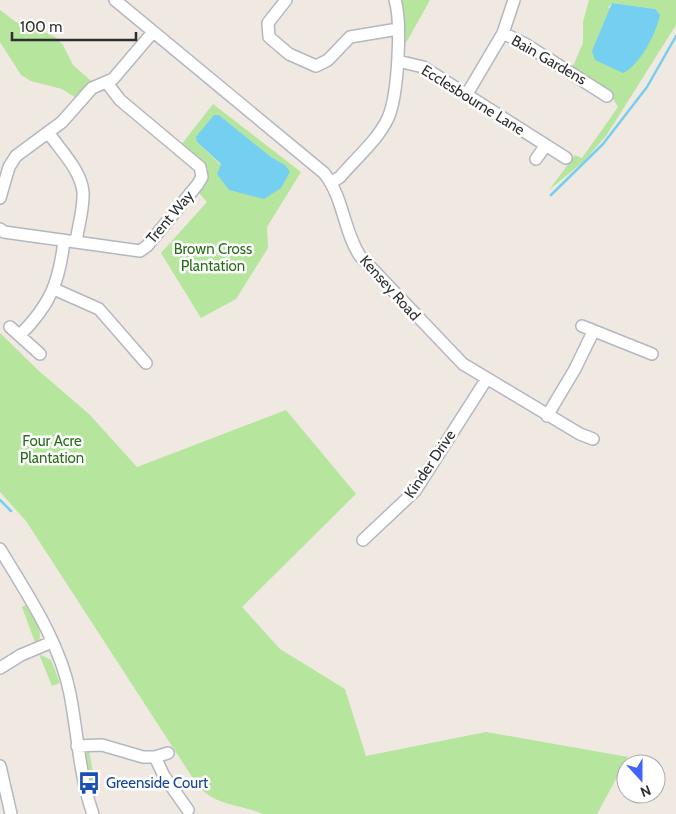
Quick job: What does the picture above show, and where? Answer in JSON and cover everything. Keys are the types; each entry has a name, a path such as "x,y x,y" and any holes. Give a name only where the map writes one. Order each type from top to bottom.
{"street":[{"name":"Kensey Road","path":"115,0 312,162 332,182 341,202 351,239 360,256 451,354 486,380 547,416 593,439"},
{"path":"286,0 268,23 269,37 289,54 302,58 312,65 316,66 328,60 350,36 398,29"},
{"path":"332,182 340,177 389,116 398,61 398,29 395,0"},
{"path":"467,94 503,33 514,0"},
{"path":"0,198 12,161 67,116 92,88 114,79 153,32"},
{"name":"Bain Gardens","path":"503,33 525,44 607,96"},
{"name":"Ecclesbourne Lane","path":"398,61 423,67 566,158"},
{"name":"Bain Gardens","path":"595,87 602,77"},
{"name":"Trent Way","path":"0,229 4,232 136,251 143,249 202,177 200,167 120,100 107,83"},
{"path":"20,336 40,314 54,289 82,202 82,185 79,176 48,132"},
{"path":"536,159 546,146"},
{"path":"54,289 99,309 146,363"},
{"path":"582,326 652,354"},
{"path":"10,327 40,354"},
{"path":"547,416 576,369 593,332"},
{"name":"Kinder Drive","path":"363,540 415,491 486,380"},
{"path":"0,549 36,610 52,642 70,694 83,783 93,814"},
{"path":"0,668 17,657 52,642"},
{"path":"77,746 102,745 143,757 155,757 168,753"},
{"path":"155,757 164,776 188,810"},
{"path":"0,766 8,813"}],"green space":[{"path":"401,0 430,0 406,43"},
{"path":"589,0 676,0 676,25 606,136 584,161 549,190 575,155 582,158 618,107 611,95 572,68 583,43 583,22","holes":["612,3 655,9 608,8"]},
{"path":"0,10 16,22 34,27 55,37 63,45 73,65 91,81 76,98 62,89 31,81 21,75 0,42"},
{"name":"Brown Cross Plantation","path":"213,104 301,172 267,227 268,248 236,299 201,318 161,253 207,202 198,192 207,180 208,169 181,145","holes":["219,115 271,157 285,165 284,181 280,188 217,175 221,165 197,142"]},
{"name":"Four Acre Plantation","path":"0,333 39,371 89,414 137,467 286,410 356,494 242,607 280,649 345,689 366,756 486,732 616,755 616,779 597,814 263,814 218,800 203,791 196,783 26,521 0,492"},
{"path":"25,605 39,630 39,640 36,645 22,607"},
{"path":"39,654 51,660 60,683 52,686"},
{"path":"89,750 95,784 87,785 84,757"}],"water":[{"path":"612,3 655,9 660,15 655,31 641,56 623,73 595,60 592,51"},
{"path":"214,115 219,115 271,157 285,165 290,172 281,188 264,199 229,190 217,174 221,164 197,142 196,137"}],"waterway":[{"path":"551,195 603,144 647,87 676,36"},
{"path":"0,500 11,511"}],"place":[{"name":"Greenside Court","path":"89,783"}]}
